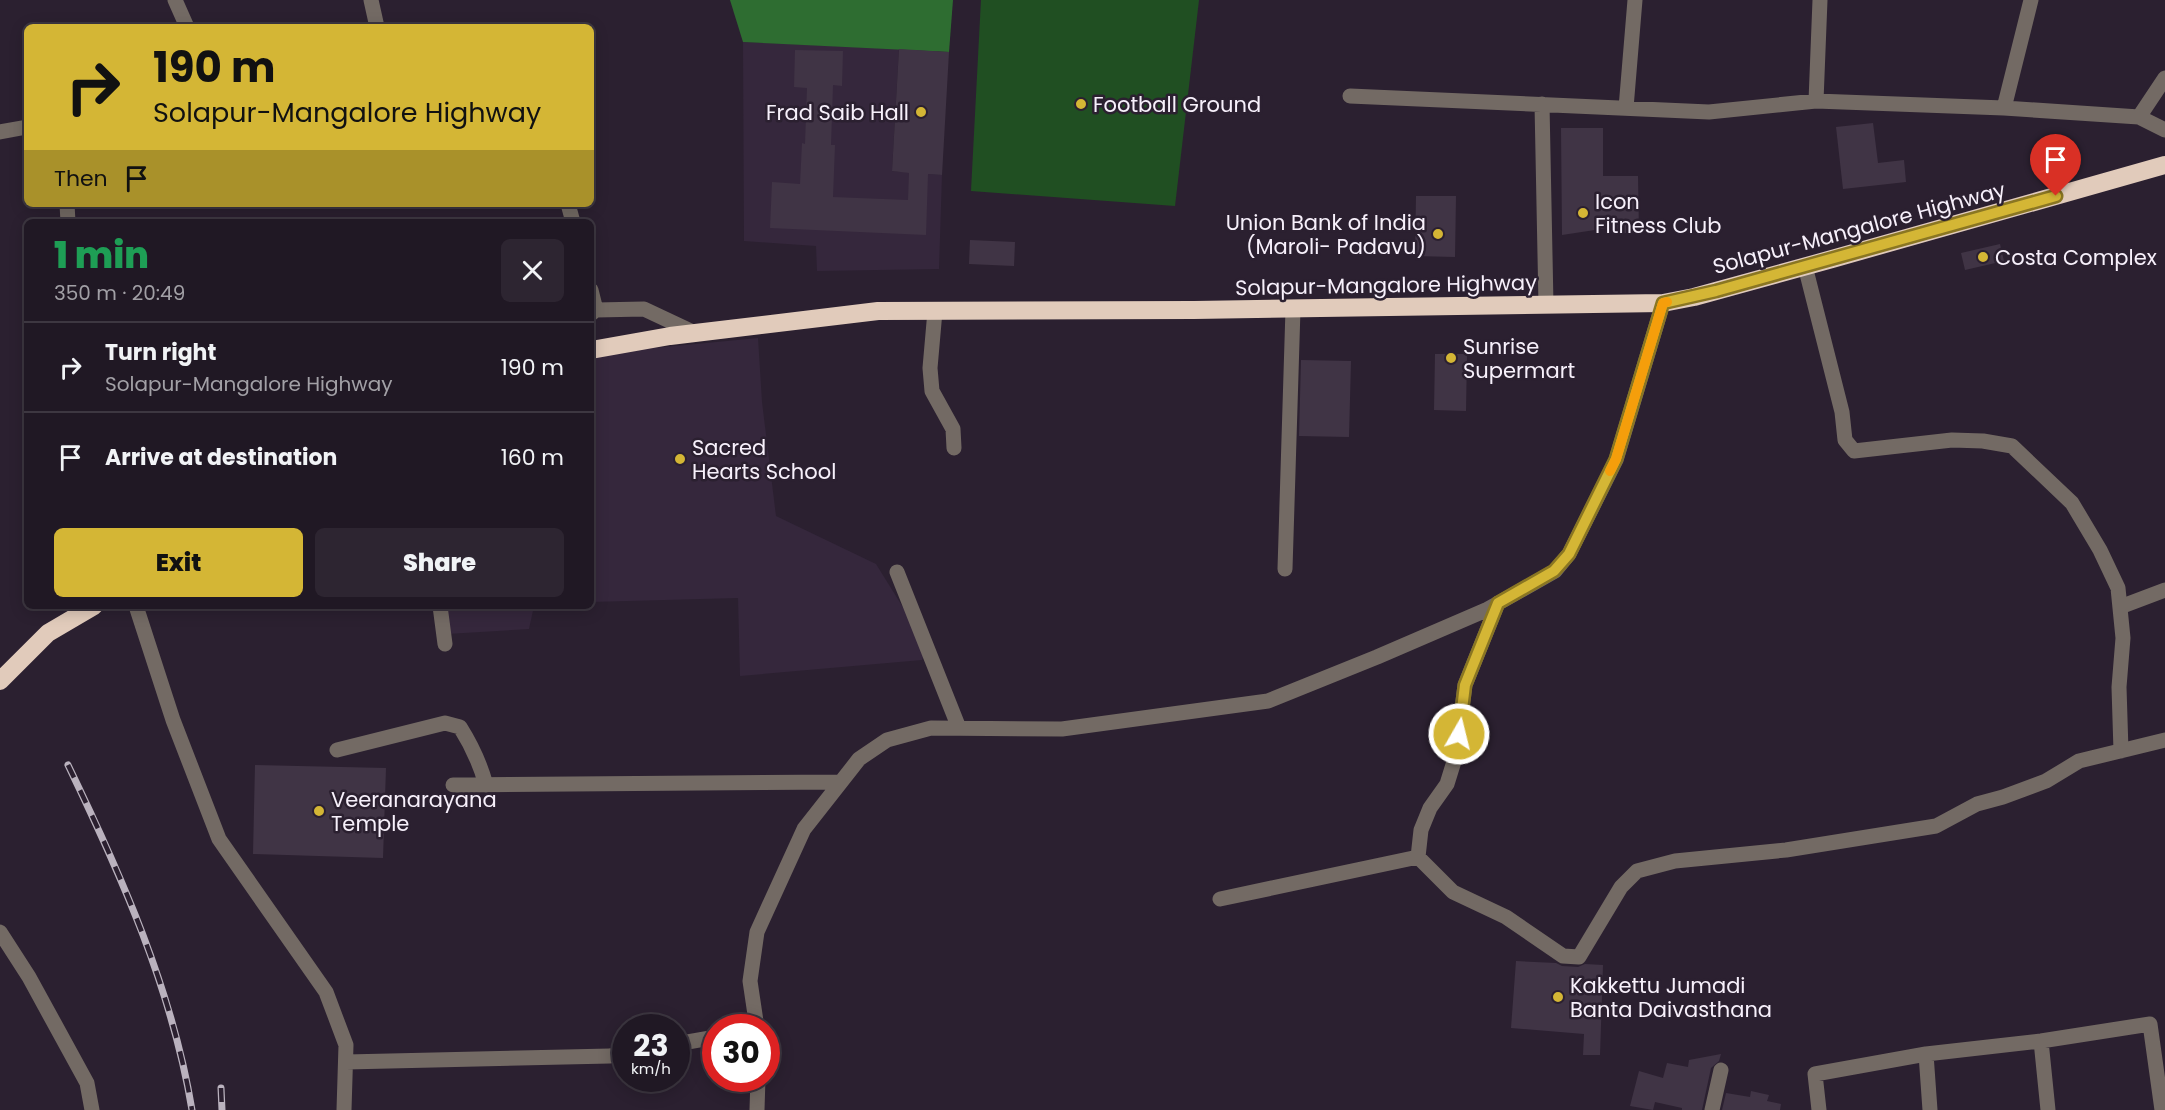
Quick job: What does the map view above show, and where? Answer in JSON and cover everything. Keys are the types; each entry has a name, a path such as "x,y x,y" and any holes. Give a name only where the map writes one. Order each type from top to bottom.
{"highway":[{"name":"Solapur-Mangalore Highway","path":"594,350 695,333 878,311 1293,309 1663,303 1805,266 2165,165"},
{"path":"0,681 48,633 89,609"}],"street":[{"path":"175,0 186,24"},
{"path":"371,0 376,24"},
{"path":"1626,108 1635,0"},
{"path":"1816,100 1820,0"},
{"path":"2004,108 2031,0"},
{"path":"2139,117 2165,78"},
{"path":"1350,96 1709,112 1816,100 2004,108 2139,117 2165,130"},
{"path":"1542,104 1546,305"},
{"path":"0,132 24,128"},
{"path":"1805,266 1842,412 1845,440 1854,451 1952,440 1983,441 2012,447 2072,503 2100,550 2118,588 2123,638 2119,687 2121,751"},
{"path":"755,1014 750,981 757,932 804,829 859,759 887,740 931,728 1062,729 1268,701 1388,652 1498,603 1554,571 1569,554 1616,459 1663,303"},
{"path":"594,312 644,309 695,333"},
{"path":"1285,569 1293,309"},
{"path":"935,311 930,368 932,391 953,429 954,448"},
{"path":"897,572 959,728"},
{"path":"2120,607 2165,590"},
{"path":"1418,857 1421,830 1430,808 1447,784 1456,755 1465,685 1498,603"},
{"path":"137,609 173,720 219,839 326,992 346,1045 344,1110"},
{"path":"440,609 445,644"},
{"path":"337,750 445,723 460,727 480,763 486,785"},
{"path":"1418,857 1453,892 1506,917 1563,956 1579,957 1621,887 1637,872 1675,861 1786,850 1936,826 1977,804 2046,781 2079,761 2165,740"},
{"path":"453,785 841,782"},
{"path":"1220,899 1418,857"},
{"path":"0,932 29,977 87,1083 92,1110"},
{"path":"1819,1110 1815,1074 1926,1054 2041,1041 2150,1024 2162,1100"},
{"path":"2041,1041 2048,1110"},
{"path":"1926,1054 1929,1110"},
{"path":"346,1062 612,1056"},
{"path":"1712,1110 1721,1070"},
{"path":"757,1110 758,1092"}],"shaded area":[{"path":"743,42 899,49 892,171 942,175 939,269 817,271 816,246 744,241"},
{"name":"Sacred Hearts School","path":"758,338 762,402 776,516 876,564 927,646 922,660 740,676 738,598 594,602 594,356 612,352"},
{"path":"442,609 533,609 529,629 447,634"}],"green space":[{"path":"730,0 953,0 949,52 743,42"},
{"name":"Football Ground","path":"981,0 1199,0 1175,206 971,191"}],"building":[{"path":"899,49 949,52 942,175 928,174 926,235 770,228 772,182 800,184 802,143 805,144 807,88 794,87 795,50 843,51 842,86 833,85 831,145 835,145 833,197 908,200 909,173 892,171"},
{"path":"1873,123 1878,163 1904,160 1906,182 1843,189 1836,127"},
{"path":"1561,128 1603,128 1603,176 1638,176 1639,233 1608,233 1608,228 1562,235"},
{"path":"1416,196 1456,196 1455,257 1415,256"},
{"path":"970,240 1015,242 1014,266 969,264"},
{"name":"Costa Complex","path":"2000,244 2004,261 1965,270 1961,253"},
{"path":"1435,354 1467,354 1466,411 1434,410"},
{"path":"1301,360 1351,361 1349,437 1299,436"},
{"name":"Veeranarayana Temple","path":"255,765 386,768 383,858 253,854"},
{"name":"Kakkettu Jumadi Banta Daivasthana","path":"1516,961 1556,963 1562,966 1578,967 1585,964 1603,965 1600,1055 1583,1055 1584,1034 1511,1028"},
{"path":"1721,1054 1719,1061 1711,1068 1702,1110 1682,1110 1682,1108 1655,1102 1653,1110 1630,1106 1639,1071 1663,1078 1667,1063 1688,1067 1689,1060"},
{"path":"1751,1091 1769,1095 1767,1101 1781,1104 1780,1110 1722,1110 1726,1093 1750,1097"}],"railway":[{"path":"68,765 107,848 158,977 172,1021 192,1110"},
{"path":"221,1088 222,1110"}],"slow traffic":[{"path":"1610,471 1616,459 1663,303 1667,302"}],"place":[{"name":"Football Ground","path":"1081,104"},
{"name":"Frad Saib Hall","path":"921,112"},
{"name":"Icon Fitness Club","path":"1583,213"},
{"name":"Union Bank of India (Maroli- Padavu)","path":"1438,234"},
{"name":"Costa Complex","path":"1983,257"},
{"name":"Sunrise Supermart","path":"1451,358"},
{"name":"Sacred Hearts School","path":"680,459"},
{"name":"Veeranarayana Temple","path":"319,811"},
{"name":"Kakkettu Jumadi Banta Daivasthana","path":"1558,997"}],"route":[{"path":"1459,734 1465,685 1498,603 1554,571 1569,554 1616,459 1663,303 1694,297 2056,196"}]}
